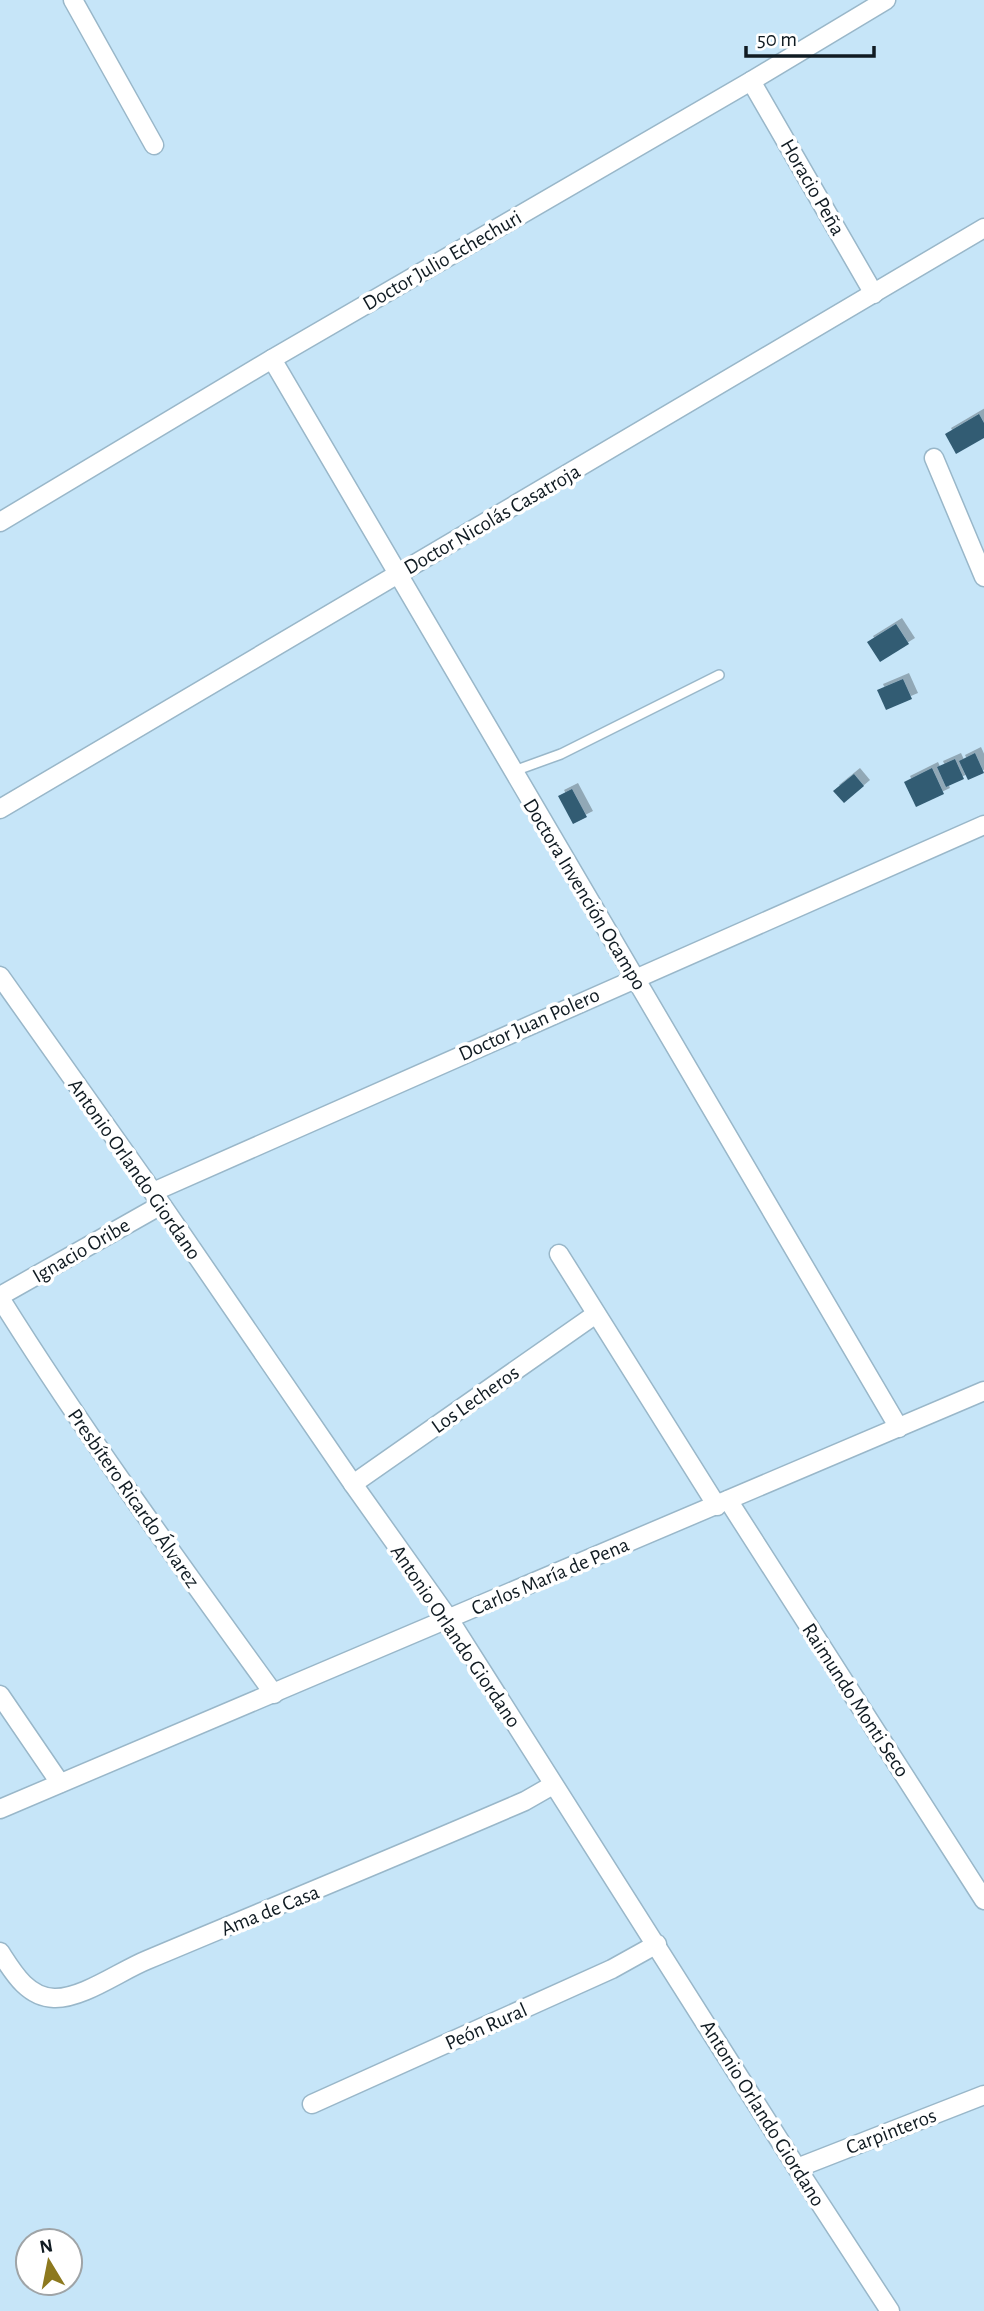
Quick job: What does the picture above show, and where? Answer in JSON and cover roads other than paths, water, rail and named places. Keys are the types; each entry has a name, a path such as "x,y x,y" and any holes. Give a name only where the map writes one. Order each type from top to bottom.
{"street":[{"path":"73,0 154,145"},
{"name":"Doctor Julio Echechuri","path":"0,522 272,359 886,0"},
{"name":"Horacio Peña","path":"751,81 874,294"},
{"name":"Doctor Nicolás Casatroja","path":"0,809 984,228"},
{"name":"Doctora Invención Ocampo","path":"272,359 899,1428"},
{"path":"934,458 984,577"},
{"name":"Doctor Juan Polero","path":"157,1198 635,977 984,825"},
{"name":"Antonio Orlando Giordano","path":"0,976 449,1619 890,2311"},
{"name":"Ignacio Oribe","path":"0,1297 157,1198"},
{"name":"Raimundo Monti Seco","path":"559,1254 984,1900"},
{"name":"Presbítero Ricardo Álvarez","path":"0,1297 48,1375 119,1478 274,1694"},
{"name":"Los Lecheros","path":"353,1484 596,1314"},
{"name":"Carlos María de Pena","path":"0,1809 984,1391"},
{"path":"0,1695 61,1783"},
{"name":"Ama de Casa","path":"0,1952 13,1973 33,1993 52,1998 76,1994 139,1963 339,1882 526,1801 553,1785"},
{"name":"Peón Rural","path":"313,2104 612,1969 657,1944"},
{"name":"Carpinteros","path":"797,2168 984,2095"}],"lane":[{"path":"512,772 561,754 719,675"}]}
